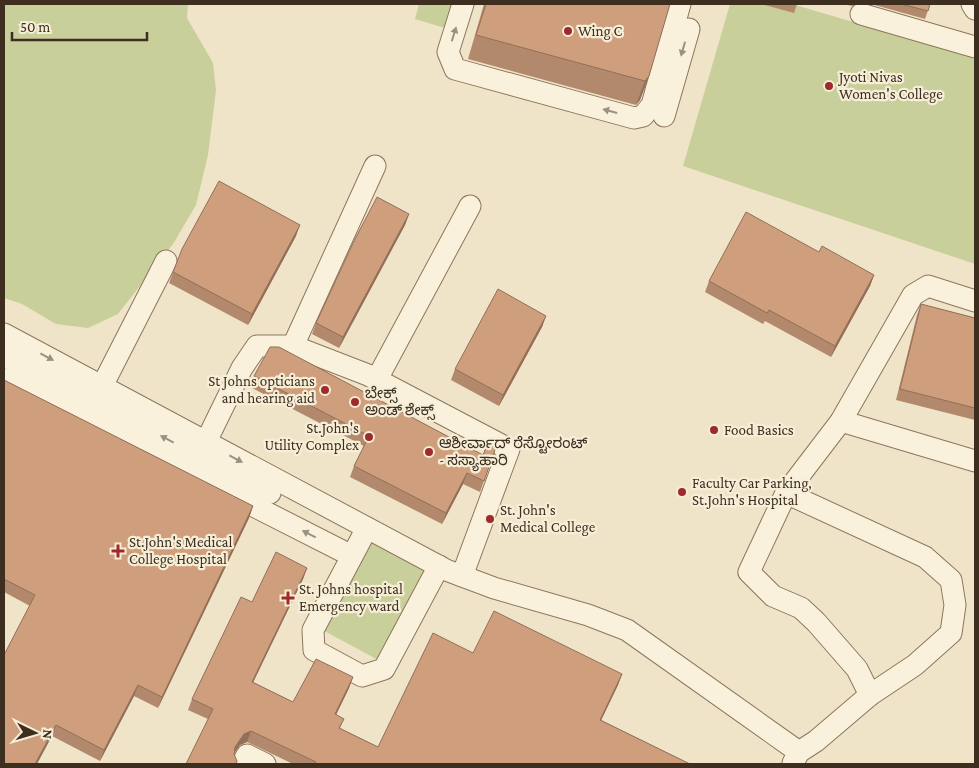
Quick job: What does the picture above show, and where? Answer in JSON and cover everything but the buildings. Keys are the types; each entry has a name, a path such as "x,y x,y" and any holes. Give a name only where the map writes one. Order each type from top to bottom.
{"lane":[{"path":"463,4 448,52 455,69 634,118 643,116 652,105 682,4"},
{"path":"664,116 692,19 682,4"},
{"path":"972,4 975,9"},
{"path":"861,14 974,44"},
{"path":"293,346 374,166"},
{"path":"377,379 470,206"},
{"path":"85,420 166,261"},
{"path":"870,695 857,669 816,622 801,608 773,596 750,572 786,493 841,421 913,295 928,286 975,302"},
{"path":"4,334 98,394 202,449 367,528 439,566 462,576 588,615 627,630 796,758 870,695 915,665 951,633 955,606 951,580 925,557 786,493"},
{"path":"202,449 242,368 257,346 293,346 377,379 509,449 462,576"},
{"path":"4,356 98,394"},
{"path":"4,380 352,556"},
{"path":"841,421 975,461"},
{"path":"367,528 313,630 314,650 362,676 384,669 439,566"},
{"path":"242,764 247,755 265,764"}],"green space":[{"path":"4,4 188,4 187,18 213,63 216,90 208,155 196,205 173,244 118,314 88,328 56,324 22,304 4,298"},
{"path":"419,4 453,4 445,28 415,19"},
{"name":"Jyoti Nivas Women's College","path":"730,4 792,4 975,58 975,264 683,166"},
{"path":"368,531 431,564 380,661 317,627"}],"place":[{"name":"Wing C","path":"568,31"},
{"name":"Jyoti Nivas Women's College","path":"829,86"},
{"name":"St Johns opticians and hearing aid","path":"325,390"},
{"name":"ಬೇಕ್ಸ್ ಅಂಡ್ ಶೇಕ್ಸ್","path":"355,402"},
{"name":"Food Basics","path":"714,430"},
{"name":"St.John's Utility Complex","path":"369,437"},
{"name":"ಆಶೀರ್ವಾದ್ ರೆಸ್ಟೋರಂಟ್ - ಸಸ್ಯಾಹಾರಿ","path":"429,452"},
{"name":"Faculty Car Parking, St.John's Hospital","path":"682,492"},
{"name":"St. John's Medical College","path":"490,519"},
{"name":"St.John's Medical College Hospital","path":"118,551"},
{"name":"St. Johns hospital Emergency ward","path":"288,598"}]}
